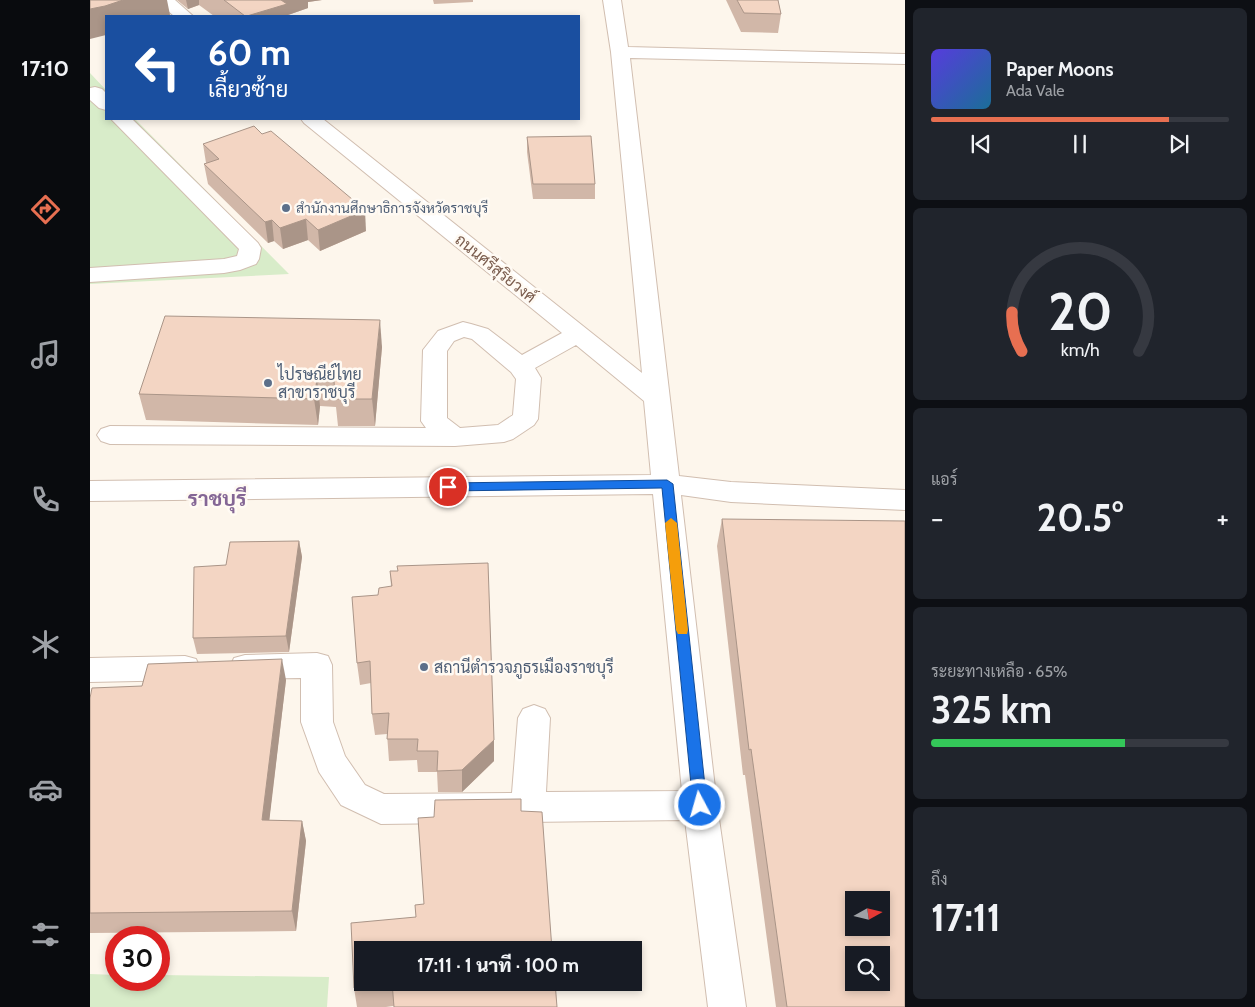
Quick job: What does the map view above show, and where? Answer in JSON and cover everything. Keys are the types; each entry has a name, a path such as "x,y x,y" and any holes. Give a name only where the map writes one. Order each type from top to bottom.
{"street":[{"path":"164,0 183,15"},
{"path":"612,0 620,52 700,805 726,1007"},
{"path":"620,52 905,59"},
{"path":"90,94 95,93 105,103"},
{"path":"90,274 224,266 240,263 248,259 250,253 250,248 122,120"},
{"name":"ถนนศรีสุริยวงศ์","path":"312,120 657,398"},
{"path":"110,435 455,437 504,433 525,419 529,378 520,366 480,334 463,329 446,336 436,350 434,421 455,437"},
{"path":"520,366 579,334"},
{"path":"90,491 667,484 731,492 905,500"},
{"path":"90,670 317,665 317,722 331,762 353,795 381,809 700,805"},
{"path":"528,807 534,718"}],"green space":[{"path":"90,73 105,89 105,120 136,120 289,274 90,284"},
{"path":"90,974 105,975 105,991 170,991 170,975 329,977 327,1007 90,1007"}],"building":[{"path":"90,0 123,0 90,9"},
{"path":"224,0 281,0 287,4 250,15 244,15"},
{"path":"737,0 778,0 781,14 744,13"},
{"name":"สำนักงานศึกษาธิการจังหวัดราชบุรี","path":"254,126 262,134 271,131 365,210 318,230 306,219 280,228 272,220 265,222 204,164 219,159 203,144"},
{"path":"591,136 595,184 533,184 527,137"},
{"name":"ไปรษณีย์ไทย สาขาราชบุรี","path":"165,316 380,320 372,399 335,399 334,380 317,379 314,399 139,394"},
{"path":"722,519 905,521 905,1007 787,1007 751,749 749,750"},
{"path":"299,541 286,636 193,638 194,567 226,565 230,542"},
{"name":"สถานีตำรวจภูธรเมืองราชบุรี","path":"488,563 494,740 462,770 437,771 438,751 417,751 418,739 387,739 389,713 372,714 370,661 357,663 352,597 378,595 379,588 392,586 390,571 398,571 397,566"},
{"path":"282,659 262,820 302,821 292,911 90,913 90,698 92,688 142,686 148,664"},
{"path":"521,799 521,811 542,812 551,941 354,941 354,988 351,923 416,917 415,905 424,904 418,818 434,817 435,800"},
{"path":"393,991 556,991 557,1007 394,1007"}],"slow traffic":[{"path":"671,523 682,630"}],"place":[{"name":"สำนักงานศึกษาธิการจังหวัดราชบุรี","path":"286,208"},
{"name":"ไปรษณีย์ไทย สาขาราชบุรี","path":"268,383"},
{"name":"สถานีตำรวจภูธรเมืองราชบุรี","path":"424,667"}],"district":[{"name":"ราชบุรี","path":"217,499"}],"route":[{"path":"448,487 667,484 700,805"}]}
